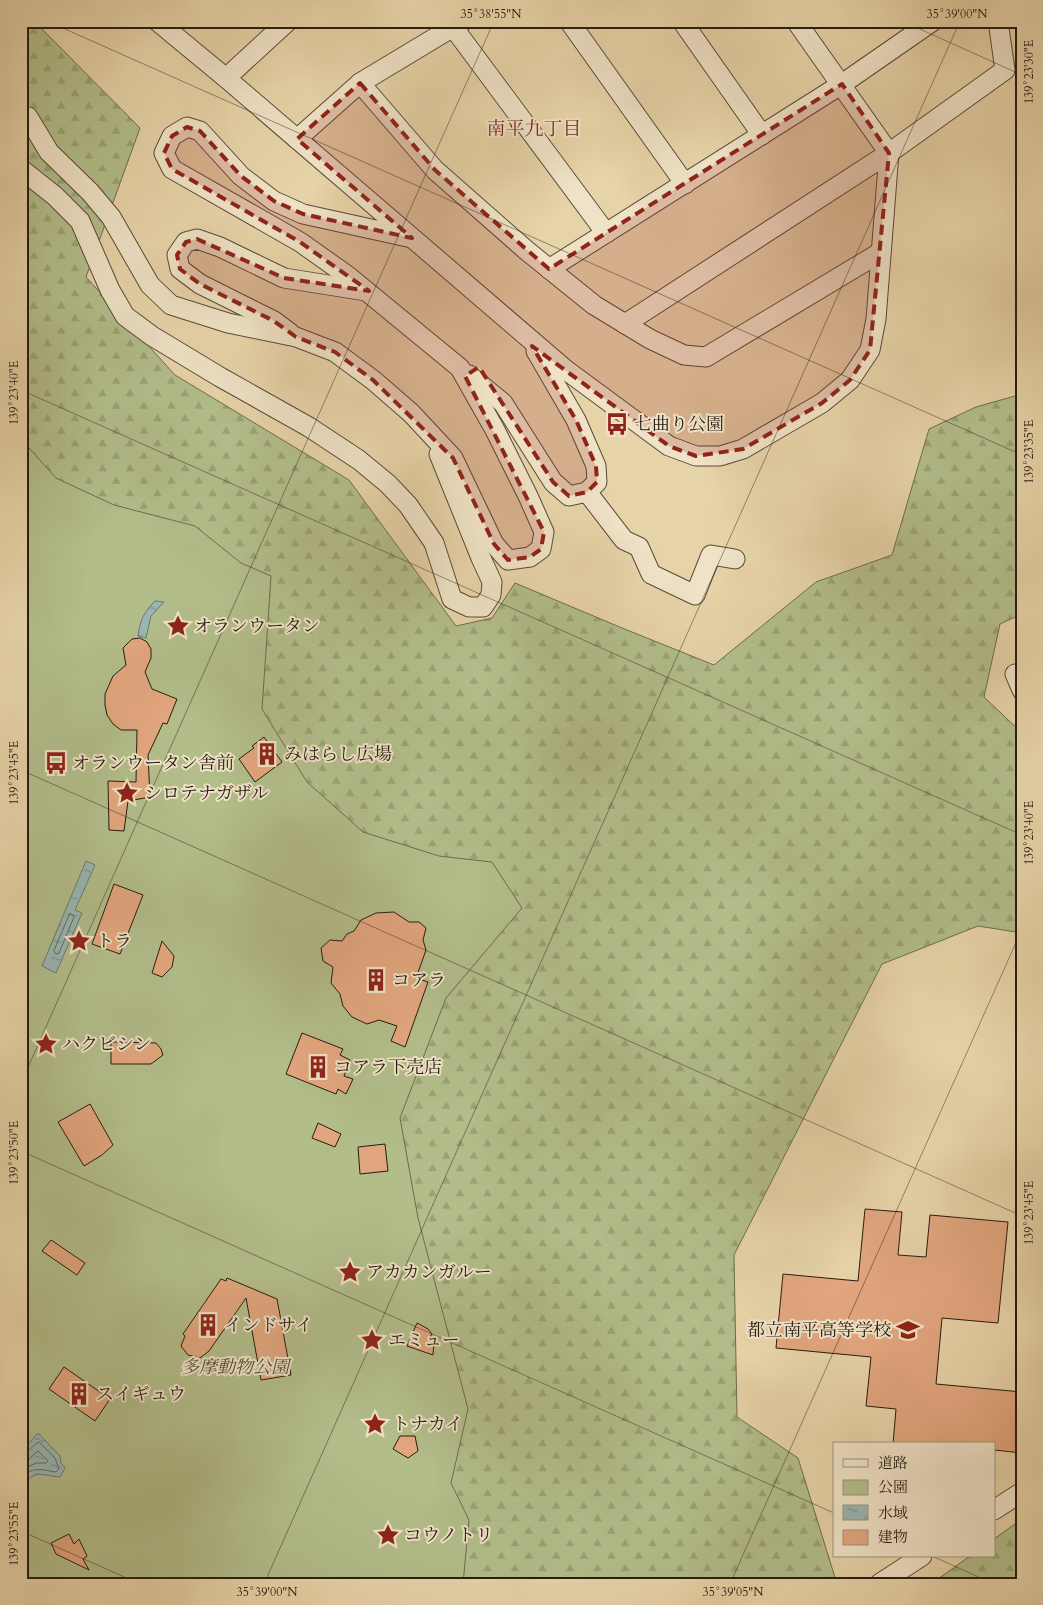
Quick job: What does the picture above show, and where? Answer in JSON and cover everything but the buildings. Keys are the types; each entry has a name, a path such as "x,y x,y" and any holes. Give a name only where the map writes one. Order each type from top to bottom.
{"street":[{"path":"226,78 288,21"},
{"path":"569,21 685,184"},
{"path":"682,21 762,135"},
{"path":"166,24 226,78 566,370 669,446 696,456 720,456 743,449 807,412 822,403 850,380 870,350 876,319 889,153 796,21"},
{"path":"550,269 842,84 910,28 933,21"},
{"path":"625,324 889,153 1005,70 998,21"},
{"path":"297,139 360,83 458,24 606,233"},
{"path":"360,83 435,170 550,269 594,305 650,339 684,355 706,357 881,252"},
{"path":"21,115 28,117 49,152 90,192 111,217 150,285 171,306 228,323 296,337 335,352 373,380 411,413 453,458 494,544 508,560 530,557 541,549 544,532 495,430 460,368"},
{"path":"412,238 303,214 274,201 241,176 200,131 187,127 172,136 164,154 172,169 300,242 348,276 503,403 553,482 569,496 587,492 597,482 596,466 576,420 527,338"},
{"path":"21,169 55,196 80,221 110,290 125,316 152,336 309,427 359,460 388,484 408,505 434,543 452,599 469,607 482,607 491,595 492,582 459,507 432,436"},
{"path":"296,337 274,320 200,284 180,269 177,255 186,242 197,239 212,244 284,278 367,292"},
{"path":"587,492 624,540 639,547 651,574 695,595 711,555 735,559"},
{"path":"996,1509 1022,1492"},
{"path":"879,1584 919,1558"}],"highlighted area":[{"path":"360,83 435,170 549,269 842,84 889,153 870,350 850,380 822,403 743,449 696,456 669,446 532,346 576,420 596,466 597,482 587,492 569,496 553,482 479,367 465,376 544,532 541,549 530,557 508,560 494,544 453,458 373,380 335,352 296,337 274,321 200,284 180,269 177,255 186,242 197,239 284,278 369,291 300,242 172,169 164,153 172,136 187,127 200,131 241,176 274,201 303,214 412,238 297,139"}],"green space":[{"path":"21,21 34,21 140,128 86,277 175,375 349,480 456,626 492,618 515,583 714,665 816,582 892,555 929,429 976,407 1022,394 1022,614 1000,624 984,697 1022,733 1022,933 978,926 882,964 734,1255 737,1417 798,1458 837,1584 121,1584 21,611"},
{"name":"多摩動物公園","path":"21,439 56,478 114,505 195,526 241,563 271,576 262,709 307,782 363,832 439,856 492,862 522,908 446,998 400,1118 418,1218 468,1409 451,1483 469,1520 463,1584 21,1584"},
{"path":"1022,1519 1022,1584 931,1584 967,1558 996,1558 996,1538"}],"water":[{"path":"155,601 164,602 151,616 146,638 138,636 143,617"},
{"path":"86,861 95,865 75,910 82,913 56,973 42,966"},
{"path":"38,1433 60,1456 61,1463 65,1468 60,1477 42,1474 30,1478 21,1490 21,1452"}],"place":[{"name":"七曲り公園","path":"617,424"},
{"name":"オランウータン","path":"178,626"},
{"name":"みはらし広場","path":"267,754"},
{"name":"オランウータン舎前","path":"56,763"},
{"name":"シロテナガザル","path":"127,793"},
{"name":"トラ","path":"79,941"},
{"name":"コアラ","path":"376,980"},
{"name":"ハクビシン","path":"46,1044"},
{"name":"コアラ下売店","path":"318,1067"},
{"name":"アカカンガルー","path":"350,1272"},
{"name":"インドサイ","path":"208,1325"},
{"name":"都立南平高等学校","path":"908,1330"},
{"name":"エミュー","path":"372,1340"},
{"name":"スイギュウ","path":"79,1394"},
{"name":"トナカイ","path":"375,1424"},
{"name":"コウノトリ","path":"388,1535"}],"district":[{"name":"南平九丁目","path":"534,128"}]}
